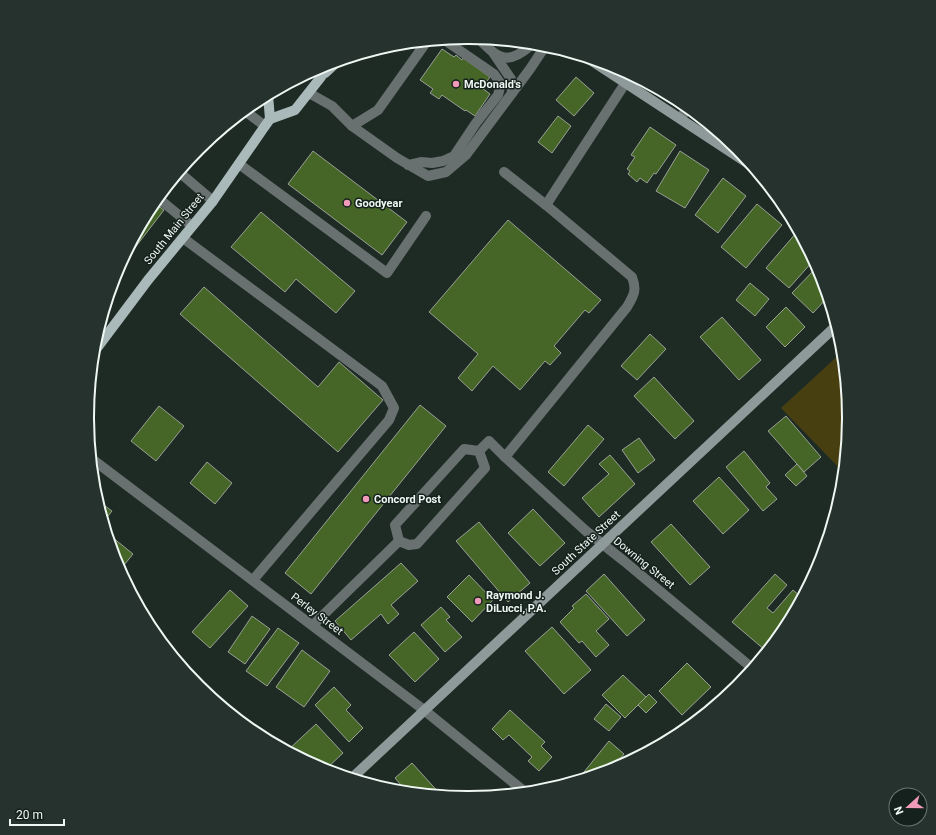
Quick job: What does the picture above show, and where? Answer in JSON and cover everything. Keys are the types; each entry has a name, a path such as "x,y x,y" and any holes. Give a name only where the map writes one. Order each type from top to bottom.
{"main road":[{"path":"268,102 267,123 295,110 327,71"},
{"path":"321,77 323,73"},
{"name":"South Main Street","path":"103,338 148,280 213,201 267,123"}],"street":[{"path":"408,165 421,162 432,163 443,161 454,156 476,123 498,95 501,84 494,74 451,45"},
{"path":"485,45 494,54 511,78 512,93"},
{"path":"352,126 378,110 423,47"},
{"path":"494,54 510,58 521,54 527,49"},
{"path":"309,93 332,106 352,126 408,165 428,176 446,172 466,154 542,51"},
{"path":"609,71 730,151"},
{"path":"546,205 626,82"},
{"path":"681,118 684,113"},
{"path":"250,114 267,123"},
{"path":"239,164 387,273 426,216"},
{"path":"504,172 632,277 635,286 633,297 627,307 505,457"},
{"path":"183,176 213,201"},
{"path":"163,202 192,226"},
{"path":"183,238 382,386 394,408 389,420 253,580"},
{"name":"South State Street","path":"357,774 831,331"},
{"name":"Downing Street","path":"479,451 488,441 586,532 748,665"},
{"path":"464,449 479,451 485,468 417,544 410,545 399,540 395,526 464,449"},
{"name":"Perley Street","path":"98,463 424,710 520,788"},
{"path":"313,625 399,540"}],"shaded area":[{"path":"836,357 841,393 842,418 838,467 781,408"}],"building":[{"name":"McDonald's","path":"442,49 454,57 456,55 462,60 463,58 490,77 482,88 490,94 475,116 442,95 439,99 430,93 433,89 420,80"},
{"path":"576,77 594,93 574,116 556,100"},
{"path":"558,116 571,126 552,153 538,142"},
{"path":"650,127 676,145 656,174 654,173 647,183 640,178 637,182 628,174 630,171 627,169 635,157 631,155"},
{"name":"Goodyear","path":"313,151 407,222 382,255 288,184"},
{"path":"680,151 709,170 685,208 656,191"},
{"path":"723,178 746,196 718,233 695,215"},
{"path":"757,204 782,225 746,268 721,247"},
{"path":"159,207 164,210 137,245"},
{"path":"261,212 355,291 336,313 296,279 285,292 231,247"},
{"path":"508,220 601,300 589,313 585,310 554,346 561,353 550,365 545,361 520,390 493,366 472,391 458,378 478,354 429,312"},
{"path":"794,236 809,266 789,288 766,268"},
{"path":"812,272 823,302 813,313 792,293"},
{"path":"750,283 769,299 755,316 736,300"},
{"path":"204,287 318,387 339,362 383,400 338,452 180,314"},
{"path":"786,307 805,327 785,347 766,327"},
{"path":"722,317 761,360 739,380 700,337"},
{"path":"650,334 666,349 637,380 621,366"},
{"path":"654,377 694,421 675,439 634,396"},
{"name":"Concord Post","path":"420,405 446,426 311,594 285,573"},
{"path":"159,406 184,426 156,461 131,441"},
{"path":"786,416 821,457 804,472 768,431"},
{"path":"588,425 604,439 564,486 548,472"},
{"path":"639,438 655,460 638,473 622,450"},
{"path":"744,451 770,483 766,487 777,499 763,511 726,467"},
{"path":"610,455 635,484 599,517 582,498 609,474 599,464"},
{"path":"207,462 232,483 215,504 190,483"},
{"path":"797,464 807,476 796,486 785,475"},
{"path":"719,477 749,510 723,534 693,501"},
{"path":"105,506 112,511 108,516"},
{"path":"533,509 565,543 540,566 508,533"},
{"path":"479,522 530,583 508,602 456,541"},
{"path":"671,524 710,567 690,585 651,542"},
{"path":"114,539 133,554 125,564"},
{"path":"401,563 418,581 391,605 399,614 388,624 381,614 351,640 335,621"},
{"path":"604,574 645,620 627,636 586,591"},
{"path":"775,574 787,585 767,608 773,613 793,590 797,594 779,625 762,648 732,622"},
{"path":"469,575 493,600 472,622 447,597"},
{"path":"230,590 248,606 210,648 192,632"},
{"path":"586,594 609,619 596,631 609,645 596,657 582,641 579,643 560,622 574,608 572,606"},
{"path":"441,607 450,617 446,620 462,637 445,652 421,625"},
{"path":"252,616 270,629 245,664 228,652"},
{"path":"552,627 591,670 564,694 525,651"},
{"path":"278,628 299,643 267,686 246,671"},
{"path":"414,632 439,659 415,682 389,655"},
{"path":"302,650 330,671 304,707 276,687"},
{"path":"687,663 711,687 682,715 659,691"},
{"path":"623,675 646,697 625,718 602,695"},
{"path":"334,687 351,705 346,710 363,728 349,742 315,705"},
{"path":"649,694 657,702 646,713 638,705"},
{"path":"606,704 621,717 609,731 594,719"},
{"path":"510,710 545,742 541,746 552,757 539,771 528,761 532,757 509,735 503,740 492,729"},
{"path":"316,724 343,753 330,765 292,746"},
{"path":"609,741 624,754 621,758 611,763 584,772"},
{"path":"412,763 436,789 401,785 395,778"}],"place":[{"name":"McDonald's","path":"456,84"},
{"name":"Goodyear","path":"347,203"},
{"name":"Concord Post","path":"366,499"},
{"name":"Raymond J. DiLucci, P.A.","path":"478,601"}]}
